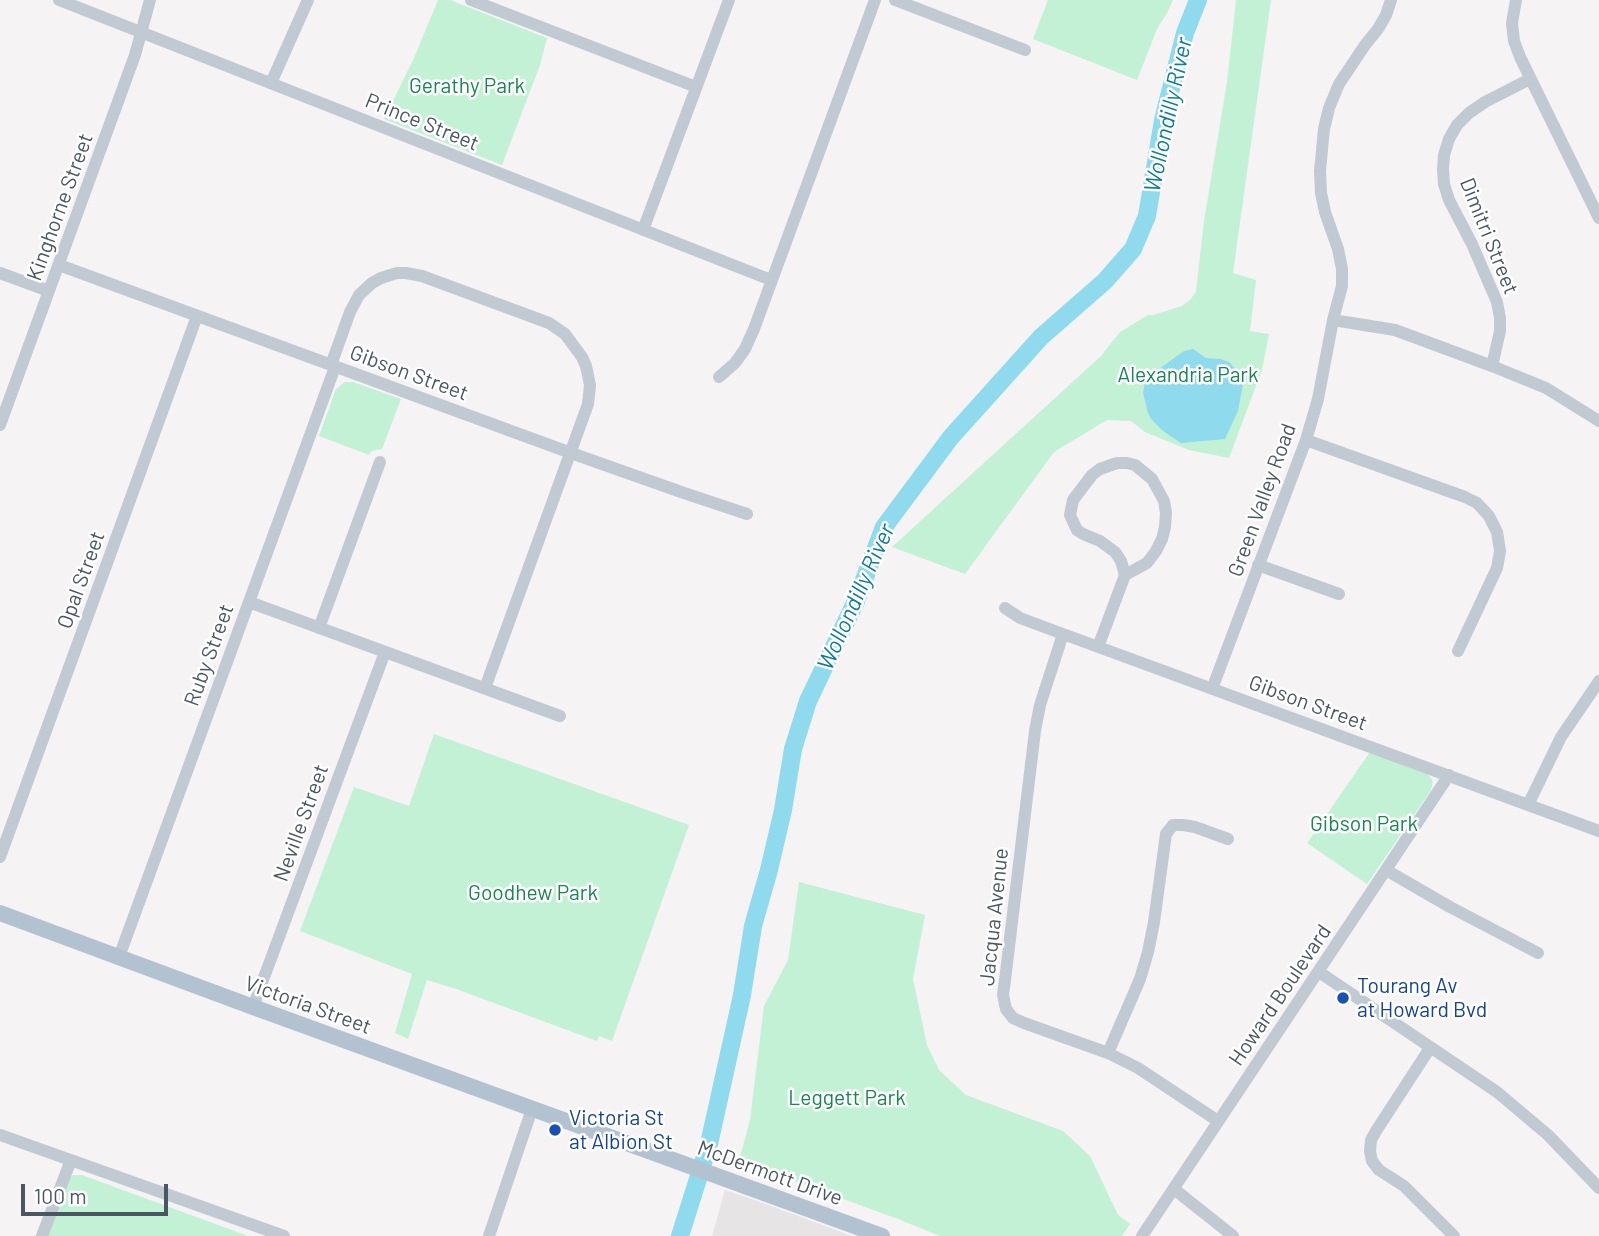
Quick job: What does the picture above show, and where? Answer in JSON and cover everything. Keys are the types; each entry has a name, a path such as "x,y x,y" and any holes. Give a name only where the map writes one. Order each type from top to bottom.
{"main road":[{"name":"Victoria Street","path":"0,913 603,1133"},
{"name":"McDermott Drive","path":"603,1133 882,1236"}],"street":[{"name":"Prince Street","path":"59,0 771,280"},
{"name":"Kinghorne Street","path":"0,425 142,33 150,0"},
{"path":"271,83 308,0"},
{"path":"471,0 696,88"},
{"path":"643,230 729,0"},
{"path":"719,377 735,363 745,349 766,300 771,280 875,0"},
{"path":"895,0 1025,50"},
{"name":"Green Valley Road","path":"1212,689 1306,440 1318,399 1342,286 1338,249 1321,193 1320,171 1329,108 1339,85 1378,29 1391,0"},
{"path":"1516,0 1512,23 1514,41 1599,218"},
{"name":"Dimitri Street","path":"1492,366 1500,331 1497,302 1449,200 1444,184 1444,155 1457,125 1469,113 1530,79"},
{"name":"Gibson Street","path":"59,265 571,453 747,514"},
{"path":"0,273 49,291"},
{"name":"Ruby Street","path":"118,957 354,303 365,289 381,278 397,273 430,278 549,323 572,341 586,366 590,385 588,404 485,688"},
{"name":"Opal Street","path":"0,857 197,316"},
{"path":"1333,320 1395,330 1492,366 1546,388 1599,421"},
{"path":"1306,440 1465,497 1477,503 1489,516 1497,532 1500,551 1497,568 1458,651"},
{"path":"319,628 380,462"},
{"path":"1098,647 1125,575 1115,552 1077,530 1070,515 1073,500 1092,475 1117,463 1135,466 1152,479 1164,501 1166,513 1162,540 1156,551 1147,563 1125,575"},
{"path":"1258,565 1339,594"},
{"path":"248,602 560,716"},
{"name":"Gibson Street","path":"1005,608 1020,618 1599,831"},
{"name":"Jacqua Avenue","path":"1063,634 1040,705 1035,731 1003,995 1006,1009 1013,1018 1108,1053 1138,1068 1219,1121"},
{"name":"Neville Street","path":"253,1007 385,652"},
{"path":"1528,805 1561,737 1599,681"},
{"name":"Howard Boulevard","path":"1142,1236 1450,775"},
{"path":"1108,1053 1149,952 1166,834 1173,825 1183,825 1228,839"},
{"path":"1386,870 1538,953"},
{"path":"1319,972 1497,1092 1548,1135 1598,1187"},
{"path":"1430,1048 1376,1130 1370,1151 1378,1170 1404,1186 1454,1236"},
{"path":"489,1236 532,1109"},
{"path":"0,1135 284,1236"},
{"path":"42,1236 71,1160"},
{"path":"1174,1189 1233,1236"}],"shaded area":[{"path":"725,1190 763,1203 852,1236 712,1236"}],"green space":[{"name":"Gerathy Park","path":"438,0 450,0 547,38 540,65 502,165 384,119 414,58"},
{"path":"1048,0 1173,0 1157,29 1137,80 1033,39"},
{"name":"Alexandria Park","path":"1236,0 1271,0 1233,273 1256,280 1250,331 1269,334 1262,370 1229,458 1189,450 1145,432 1131,421 1107,420 1054,452 965,574 892,547 1101,356 1120,332 1148,315 1182,306 1191,299 1196,291 1204,221 1227,82"},
{"path":"345,382 353,382 401,399 382,449 372,451 369,455 319,436 336,389"},
{"name":"Goodhew Park","path":"434,734 689,825 612,1041 599,1036 597,1041 427,980 408,1039 395,1033 412,974 300,931 354,787 409,806"},
{"name":"Gibson Park","path":"1370,752 1429,775 1433,782 1431,790 1367,884 1307,843"},
{"name":"Leggett Park","path":"799,882 925,915 913,979 927,1045 939,1070 966,1095 1063,1131 1090,1156 1118,1215 1130,1224 1122,1236 940,1236 739,1161 750,1120 764,1006 788,960"},
{"path":"73,1175 82,1175 248,1236 46,1236 66,1181"}],"water":[{"path":"1193,349 1206,358 1229,362 1241,375 1243,384 1238,411 1225,439 1181,443 1163,431 1148,413 1143,393 1145,382 1184,351"}],"waterway":[{"name":"Wollondilly River","path":"680,1236 709,1144 742,995 753,926 783,810 793,749 808,701 856,601 884,527 951,437 1041,337 1105,281 1133,249 1147,216 1163,120 1185,33 1198,0"}],"place":[{"name":"Tourang Av at Howard Bvd","path":"1343,998"},
{"name":"Victoria St at Albion St","path":"555,1130"}]}
